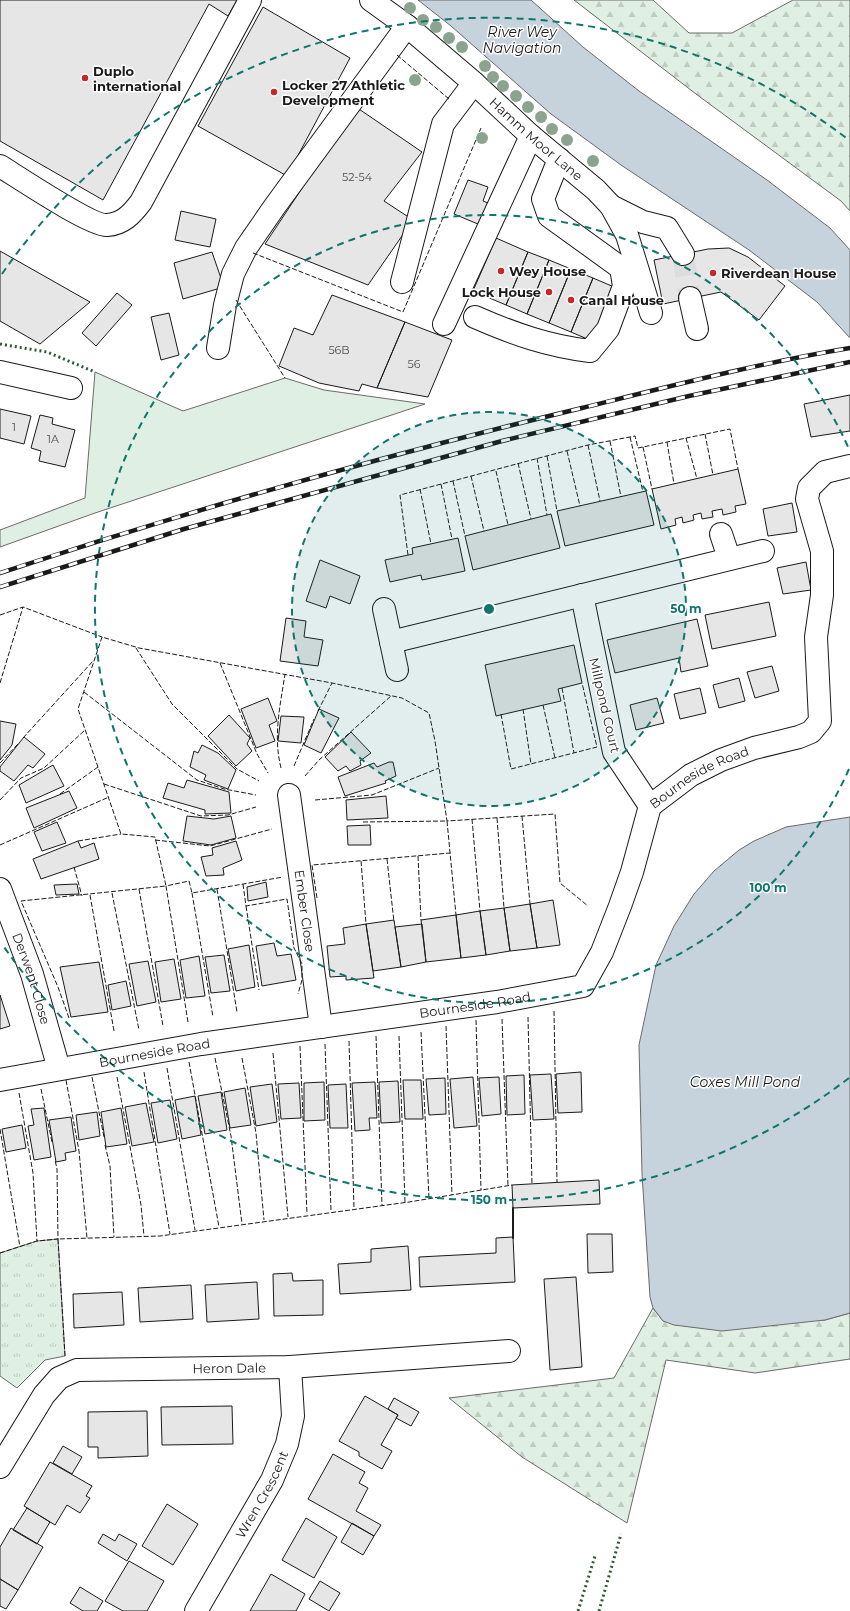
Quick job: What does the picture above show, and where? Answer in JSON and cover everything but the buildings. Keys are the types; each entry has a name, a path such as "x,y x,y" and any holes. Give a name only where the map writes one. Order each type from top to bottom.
{"street":[{"path":"0,166 86,218 106,225 120,222 132,214 141,202 250,0"},
{"name":"Hamm Moor Lane","path":"371,0 407,26 531,136 596,190 611,206 627,235 651,313"},
{"path":"218,348 225,305 233,274 246,248 407,26"},
{"path":"402,282 443,124 474,84"},
{"path":"444,324 531,136"},
{"path":"475,317 511,334 559,347 590,351 608,329 624,286 621,268 550,216 543,199 559,159"},
{"path":"611,206 643,222 667,228 683,254"},
{"path":"690,298 697,329"},
{"path":"0,372 71,388"},
{"name":"Bourneside Road","path":"0,1080 201,1044 497,1002 583,986 602,952 620,906 632,872 650,806 691,775 721,760 754,748 799,737 811,732 820,721 816,637 822,595 822,551 807,499 809,488 825,472 850,466"},
{"path":"721,534 729,558"},
{"path":"391,642 729,558 763,551"},
{"name":"Millpond Court","path":"582,595 614,752 650,806"},
{"path":"384,609 397,670"},
{"name":"Ember Close","path":"289,796 321,1027"},
{"name":"Derwent Close","path":"0,889 32,974 59,1069"},
{"name":"Heron Dale","path":"0,1467 44,1395 58,1378 77,1370 290,1367 509,1351"},
{"name":"Wren Crescent","path":"196,1611 272,1480 287,1444 293,1416 290,1367"}],"green space":[{"path":"574,0 653,0 689,33 732,33 793,0 850,0 850,211 841,201 696,94"},
{"path":"95,372 183,411 285,378 324,390 425,404 95,513 0,547 0,530 85,498"},
{"path":"58,1239 65,1356 45,1360 17,1388 0,1376 0,1253 37,1241"},
{"path":"653,1308 663,1321 825,1320 850,1313 850,1359 755,1373 666,1360 627,1523 522,1457 449,1398 614,1378"}],"water":[{"name":"River Wey Navigation","path":"418,0 531,0 583,47 639,91 767,180 830,228 850,250 850,338 817,302 749,250 621,165 551,114 451,26"},
{"name":"Coxes Mill Pond","path":"850,817 850,1313 825,1320 722,1331 674,1325 663,1321 653,1308 650,1297 642,1174 639,1045 656,965 674,926 694,894 714,871 739,850 754,841 786,827"}],"tunnel":[{"path":"683,254 690,298"}],"railway":[{"path":"0,573 144,527 362,464 716,375 850,348"},
{"path":"0,587 184,529 502,441 689,396 850,362"}],"hedge":[{"path":"0,344 47,352 95,372"},
{"path":"599,1611 621,1534"},
{"path":"578,1611 595,1556"}],"fence":[{"path":"397,55 449,99"},
{"path":"253,253 403,312 481,128"},
{"path":"236,300 285,378"},
{"path":"408,555 400,495 588,445 635,436 638,448 730,429 738,469"},
{"path":"705,434 713,475"},
{"path":"630,437 643,492"},
{"path":"686,438 697,479"},
{"path":"610,441 621,497"},
{"path":"667,442 674,484"},
{"path":"588,445 600,501"},
{"path":"643,447 652,489"},
{"path":"567,451 580,506"},
{"path":"547,456 557,511"},
{"path":"537,458 547,515"},
{"path":"518,463 531,519"},
{"path":"496,471 508,525"},
{"path":"471,476 484,531"},
{"path":"453,481 465,536"},
{"path":"441,484 452,539"},
{"path":"420,489 431,544"},
{"path":"0,615 23,607 102,637"},
{"path":"0,683 23,607"},
{"path":"69,1018 58,987 21,901 166,886 155,837 121,834 78,709 102,637 139,648 332,683 402,698 429,713 435,741 447,821 555,814 560,883 588,906"},
{"path":"136,648 172,704 237,769 259,781"},
{"path":"23,738 93,661"},
{"path":"220,663 257,754 268,773"},
{"path":"281,768 277,733 285,674"},
{"path":"318,711 332,683"},
{"path":"501,714 511,769 597,747 582,683"},
{"path":"562,688 574,753"},
{"path":"84,692 197,780 224,789 256,795"},
{"path":"305,776 319,760 391,696"},
{"path":"543,705 555,758"},
{"path":"523,709 531,764"},
{"path":"294,766 314,719"},
{"path":"0,800 21,778 44,768 85,730"},
{"path":"0,763 18,744"},
{"path":"60,794 98,767"},
{"path":"315,800 372,795 439,768"},
{"path":"104,784 201,816 228,815 256,807"},
{"path":"0,845 109,797"},
{"path":"522,816 530,904"},
{"path":"497,818 504,908"},
{"path":"472,819 480,911"},
{"path":"363,822 447,821 456,915"},
{"path":"155,840 210,846 272,829"},
{"path":"78,841 121,834"},
{"path":"317,898 312,865 450,853"},
{"path":"418,856 421,920"},
{"path":"387,859 394,922"},
{"path":"361,861 366,924"},
{"path":"74,867 82,896"},
{"path":"188,1022 166,886 189,881 192,893 283,877"},
{"path":"243,884 246,906 287,899 294,948 302,964 302,980 298,994"},
{"path":"139,889 163,1026"},
{"path":"217,889 237,1012"},
{"path":"112,893 139,1030"},
{"path":"192,893 213,1017"},
{"path":"90,895 114,1031"},
{"path":"246,906 259,990"},
{"path":"554,1011 557,1182"},
{"path":"528,1017 532,1184"},
{"path":"502,1019 508,1186"},
{"path":"476,1020 481,1190"},
{"path":"446,1026 452,1195"},
{"path":"421,1032 429,1198"},
{"path":"376,1036 382,1205"},
{"path":"399,1036 405,1202"},
{"path":"349,1041 354,1208"},
{"path":"325,1044 331,1211"},
{"path":"300,1046 307,1214"},
{"path":"273,1053 288,1217"},
{"path":"215,1058 231,1136 242,1224"},
{"path":"242,1058 256,1133 264,1220"},
{"path":"189,1062 219,1227"},
{"path":"167,1068 195,1230"},
{"path":"144,1072 170,1234"},
{"path":"92,1077 104,1137"},
{"path":"117,1077 141,1205 144,1236"},
{"path":"66,1080 79,1151 87,1238"},
{"path":"41,1089 52,1142"},
{"path":"19,1093 33,1173 37,1241"},
{"path":"0,1129 20,1247"},
{"path":"105,1145 110,1166 114,1237"},
{"path":"0,1253 37,1241 58,1239 57,1169 55,1160"},
{"path":"65,1356 58,1239 160,1236 409,1202 512,1185"}],"wall":[{"path":"513,1208 513,1238"}],"place":[{"name":"Duplo international","path":"85,78"},
{"name":"Locker 27 Athletic Development","path":"274,92"},
{"name":"Wey House","path":"501,271"},
{"name":"Riverdean House","path":"713,273"},
{"name":"Lock House","path":"549,292"},
{"name":"Canal House","path":"571,300"}]}
